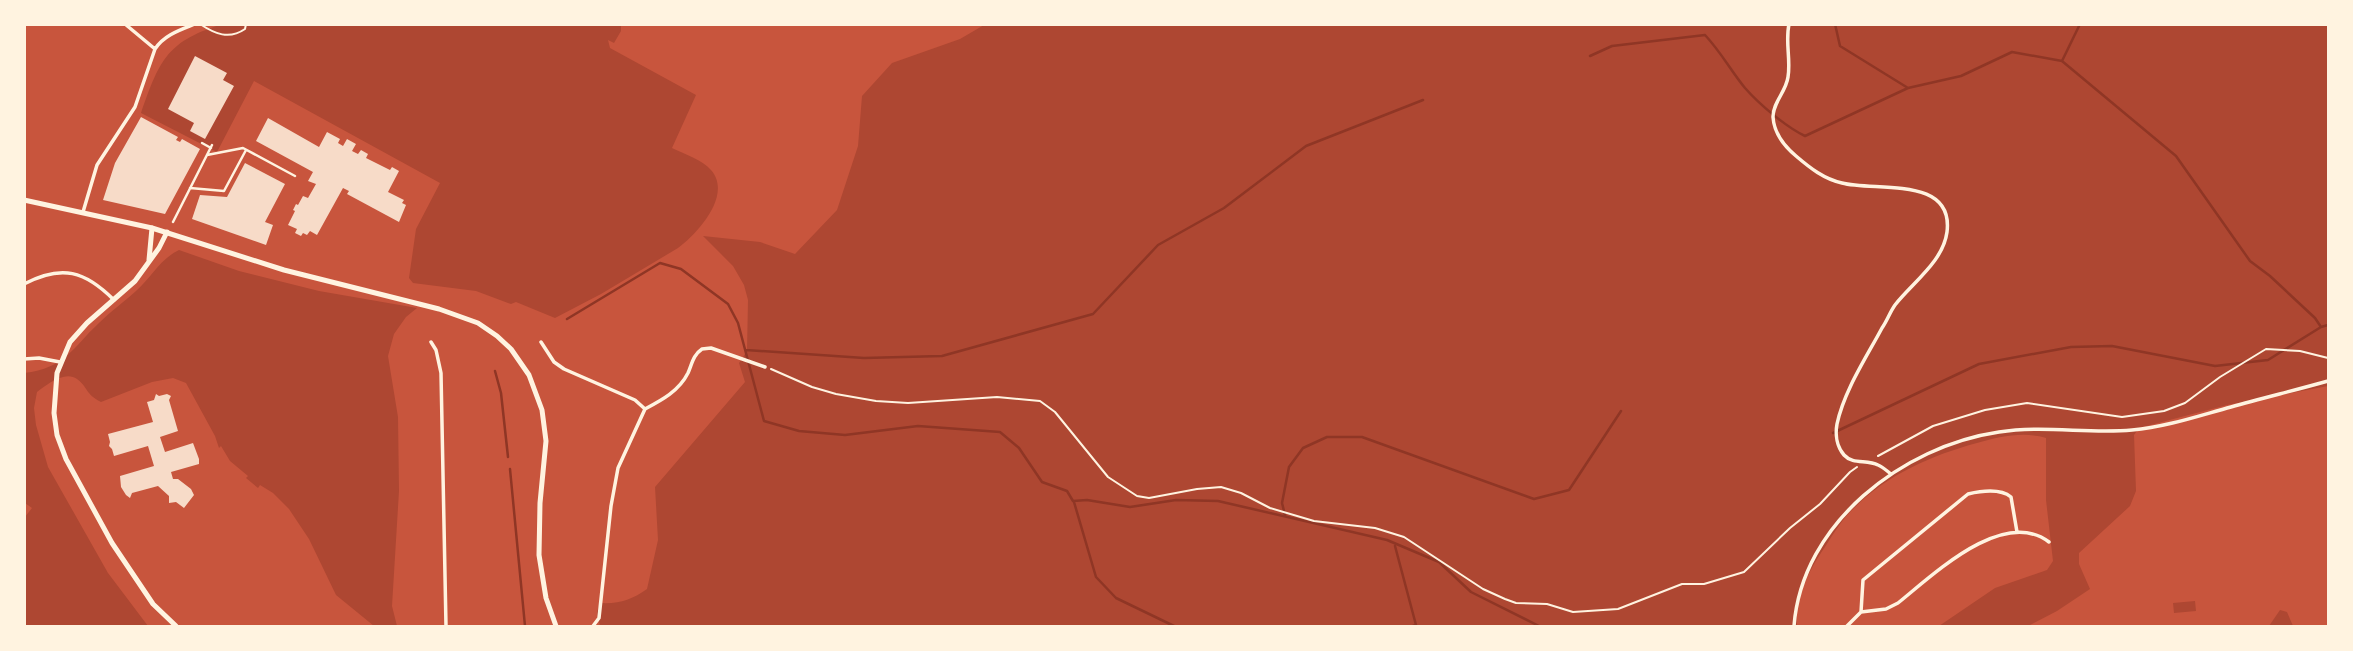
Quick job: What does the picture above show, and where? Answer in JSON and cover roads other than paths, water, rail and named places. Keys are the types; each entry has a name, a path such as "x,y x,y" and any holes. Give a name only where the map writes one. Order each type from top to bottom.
{"main road":[{"path":"24,200 152,228 284,270 454,313 478,323 505,343 533,384 544,421 546,442 540,503 539,555 547,598 556,626"},
{"path":"149,260 152,228"},
{"path":"167,232 135,281 77,333 60,362 54,391 54,413 57,435 66,459 122,560 153,604 176,626"}],"street":[{"path":"125,24 155,49"},
{"path":"83,212 97,165 135,107 155,49 172,34 198,24"},
{"path":"1789,24 1786,37 1788,79 1773,112 1776,134 1784,144 1814,171 1830,180 1859,187 1924,192 1936,199 1945,213 1947,232 1941,249 1934,261 1893,308 1853,384 1837,425 1836,437 1842,453 1854,461 1878,464 1891,474"},
{"path":"173,222 212,146 202,143"},
{"path":"207,155 243,148 295,176"},
{"path":"190,188 224,191 246,150"},
{"path":"24,284 46,274 70,273 86,276 114,300"},
{"path":"431,342 436,350 440,373 446,626"},
{"path":"541,342 554,362 564,369 635,400 645,409"},
{"path":"593,626 599,618 611,506 618,468 645,409 680,386 702,349 711,348 765,367"},
{"path":"24,359 39,358 60,362"},
{"path":"1794,626 1804,584 1832,528 1854,505 1891,474 1922,457 1972,437 2026,429 2132,430 2162,425 2329,381"},
{"path":"1861,612 1863,580 1968,494 1980,491 2005,492 2011,497 2017,532"},
{"path":"1847,626 1861,612 1898,603 1973,544 2017,532 2040,535 2049,542"}],"lane":[{"path":"198,24 230,36 245,29 246,24"}],"waterway":[{"path":"1835,24 1840,46 1908,88"},
{"path":"2062,61 2080,24"},
{"path":"1590,56 1612,46 1705,35 1751,94 1781,121 1805,136 1908,88 1961,76 2012,52 2062,61 2176,156 2250,261 2270,276 2315,318 2321,327 2328,325"},
{"path":"746,350 864,358 942,356 1093,314 1158,245 1224,208 1306,146 1423,100"},
{"path":"567,319 660,263 681,269 728,304 738,323 764,421 799,431 845,435 918,426 1000,432 1019,448 1042,482 1067,491 1073,501 1087,500 1130,507 1176,500 1218,501 1387,540 1439,562 1471,592 1539,626"},
{"path":"1833,433 1979,364 2071,347 2112,346 2215,366 2268,360 2321,327"},
{"path":"495,371 501,393 508,457"},
{"path":"1285,515 1282,503 1289,467 1303,448 1327,437 1362,437 1534,499 1569,490 1621,411"},
{"path":"510,469 525,626"},
{"path":"1074,502 1096,577 1116,598 1174,626"},
{"path":"1395,546 1416,625 1413,626"}]}
